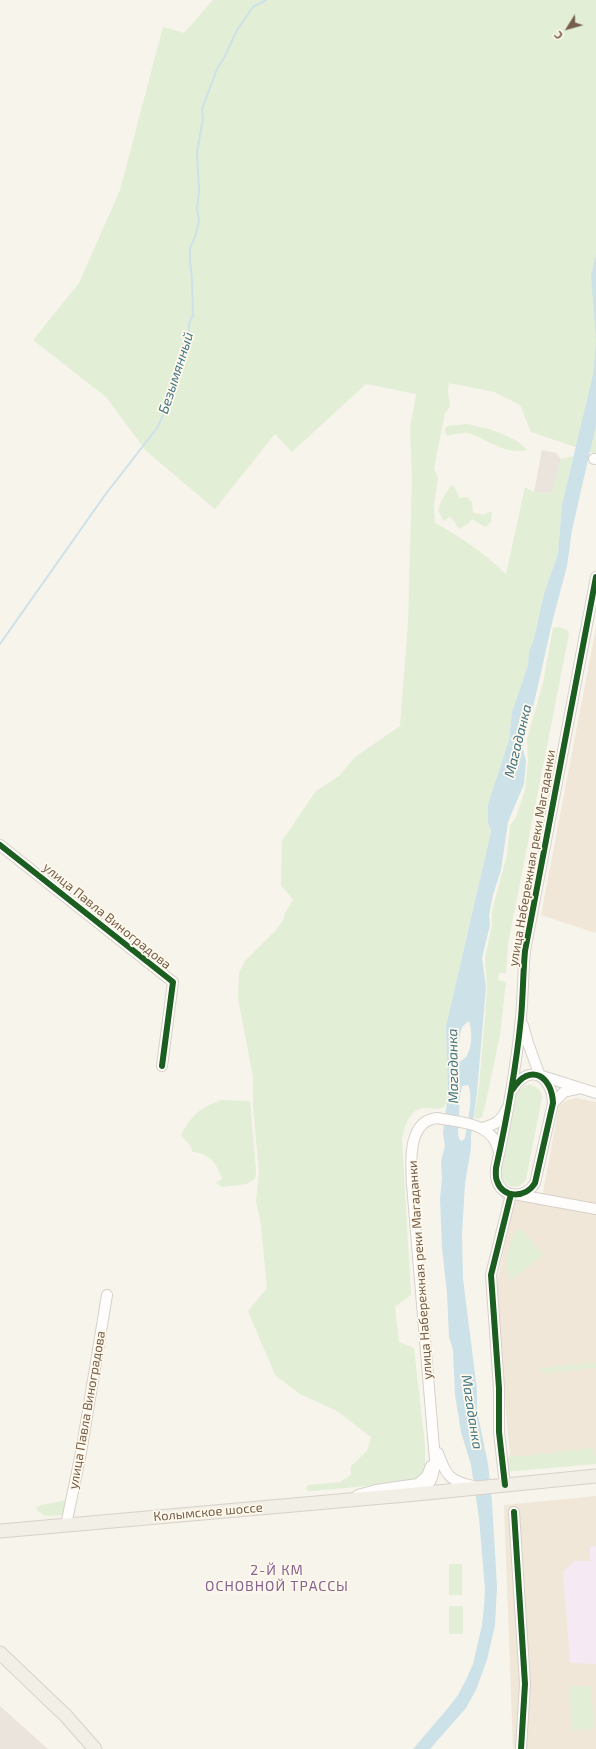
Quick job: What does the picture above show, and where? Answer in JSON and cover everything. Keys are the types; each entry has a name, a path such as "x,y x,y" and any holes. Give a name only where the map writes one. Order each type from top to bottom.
{"main road":[{"name":"Колымское шоссе","path":"0,1531 417,1494 460,1486 482,1488 596,1476"},
{"path":"0,1653 66,1716 95,1749"}],"street":[{"name":"улица Набережная реки Магаданки","path":"514,1194 501,1188 497,1182 496,1168 513,1089 521,1016 522,977 528,929 596,577"},
{"name":"улица Павла Виноградова","path":"0,845 173,982 162,1066"},
{"name":"улица Набережная реки Магаданки","path":"521,1016 528,1043 540,1076 550,1086 553,1104"},
{"path":"513,1089 517,1082 526,1075 540,1076 596,1093"},
{"path":"514,1194 529,1191 535,1183 553,1104 564,1092 579,1089"},
{"path":"482,1128 492,1125 500,1120 504,1116 511,1101"},
{"name":"улица Набережная реки Магаданки","path":"433,1442 411,1159 414,1140 419,1129 428,1121 437,1118 482,1128"},
{"path":"482,1128 488,1132 497,1143 499,1154"},
{"path":"538,1175 540,1188 552,1200"},
{"path":"514,1194 596,1209"},
{"path":"503,1485 499,1432 499,1388 491,1275 514,1194"},
{"name":"улица Павла Виноградова","path":"66,1525 81,1452 107,1295"},
{"path":"433,1442 442,1465 451,1478 460,1486"},
{"path":"417,1494 428,1486 433,1477 436,1460 433,1442"},
{"path":"341,1501 376,1490 415,1485 421,1482 427,1476 431,1468 433,1442"},
{"path":"514,1512 524,1684 521,1749"}],"shaded area":[{"path":"542,450 556,453 561,459 551,494 534,492"},
{"path":"596,627 596,933 541,915"},
{"path":"577,1098 596,1102 596,1458 511,1466 495,1293 514,1199 541,1203 559,1106 567,1100"},
{"path":"596,1496 596,1749 513,1749 504,1505"},
{"path":"590,1546 596,1546 596,1664 570,1663 563,1572 574,1561 590,1561"},
{"path":"0,1706 48,1749 0,1749"}],"green space":[{"path":"213,0 596,0 596,454 531,432 520,405 494,392 449,383 448,391 450,407 445,413 434,468 438,478 434,506 435,523 472,546 506,574 525,487 534,492 551,494 561,459 573,456 562,504 558,553 544,594 534,638 529,652 528,665 512,712 509,740 488,818 488,823 491,830 490,836 446,1026 448,1094 445,1106 438,1109 421,1109 412,1114 406,1123 402,1139 411,1295 395,1307 399,1342 414,1348 425,1445 425,1470 418,1481 314,1491 308,1491 306,1488 308,1485 340,1482 351,1475 351,1466 367,1451 371,1437 337,1411 300,1394 275,1375 248,1311 267,1288 261,1225 256,1201 259,1172 253,1106 253,1077 238,998 239,973 245,961 276,930 284,919 284,915 293,900 281,885 282,841 316,791 339,776 355,757 400,726 408,623 412,479 410,429 416,394 366,384 292,452 275,434 215,509 146,451 106,397 33,340 79,283 120,190 163,27 184,33"},
{"path":"466,424 499,432 515,440 527,450 511,450 496,446 468,433 447,436 444,429 448,426"},
{"path":"451,485 455,487 459,498 467,497 472,502 473,513 484,515 492,511 491,522 485,527 472,519 469,523 459,529 452,518 449,517 444,521 438,511 441,501"},
{"path":"559,627 567,630 569,634 508,944 506,973 499,973 498,980 506,982 500,1035 486,1102 482,1117 479,1119 474,1117 479,1086 485,1018 487,987 485,958 492,925 492,911 507,855 510,826 516,817 525,790 528,761 527,739 543,683 553,628"},
{"path":"526,1085 532,1085 537,1088 542,1098 526,1179 519,1186 515,1187 504,1181 501,1171 517,1093"},
{"path":"221,1100 250,1101 256,1172 255,1179 247,1184 222,1187 216,1183 222,1179 215,1164 209,1157 193,1152 189,1144 181,1135 189,1122 201,1109"},
{"path":"516,1229 522,1230 543,1255 511,1280 506,1268 506,1262"},
{"path":"596,1363 596,1368 542,1373 542,1368"},
{"path":"592,1448 596,1457 596,1464 504,1472 502,1458"},
{"path":"68,1500 72,1513 52,1516 39,1512 36,1508 41,1505"},
{"path":"449,1564 462,1564 462,1595 449,1595"},
{"path":"449,1606 463,1606 463,1634 449,1634"},
{"path":"591,1686 594,1729 572,1730 569,1687"}],"water":[{"path":"596,254 596,341 591,276"},
{"name":"Магаданка","path":"596,341 596,425 572,530 567,566 524,739 523,749 526,761 524,784 508,822 501,870 493,895 489,915 490,925 482,958 486,987 477,1092 471,1136 471,1148 465,1184 462,1234 463,1279 477,1390 477,1410 488,1464 492,1502 497,1587 495,1625 487,1660 476,1690 466,1708 430,1749 413,1749 458,1695 466,1680 473,1664 482,1625 485,1589 479,1518 471,1465 461,1432 455,1395 453,1350 449,1337 447,1293 442,1248 440,1198 442,1179 441,1161 445,1146 443,1133 448,1094 446,1026 490,836 491,830 488,823 488,805 509,740 512,712 528,665 529,652 534,638 544,594 558,553 562,504 593,375","holes":["469,1021 471,1044 467,1056 458,1062 458,1045 461,1031 463,1026","468,1085 470,1090 470,1111 465,1138 462,1141 458,1135 460,1096 462,1086"]}],"waterway":[{"name":"Безымянный","path":"0,644 105,495 157,428 166,409 189,340 189,324 193,315 190,248 195,237 199,221 197,208 199,191 197,152 203,119 202,109 217,69 224,58 237,30 253,7 266,0"}],"cycle path":[{"path":"513,1089 526,1076 533,1074 539,1076 549,1086 553,1103 535,1183 526,1192 521,1194 509,1193 500,1187 496,1178 496,1168 517,1056 525,951 596,577"},
{"path":"0,845 173,982 162,1066"},
{"path":"505,1485 499,1432 499,1388 491,1275 511,1194"},
{"path":"514,1512 525,1684 521,1749"}],"district":[{"name":"2-Й КМ ОСНОВНОЙ ТРАССЫ","path":"277,1578"}]}
